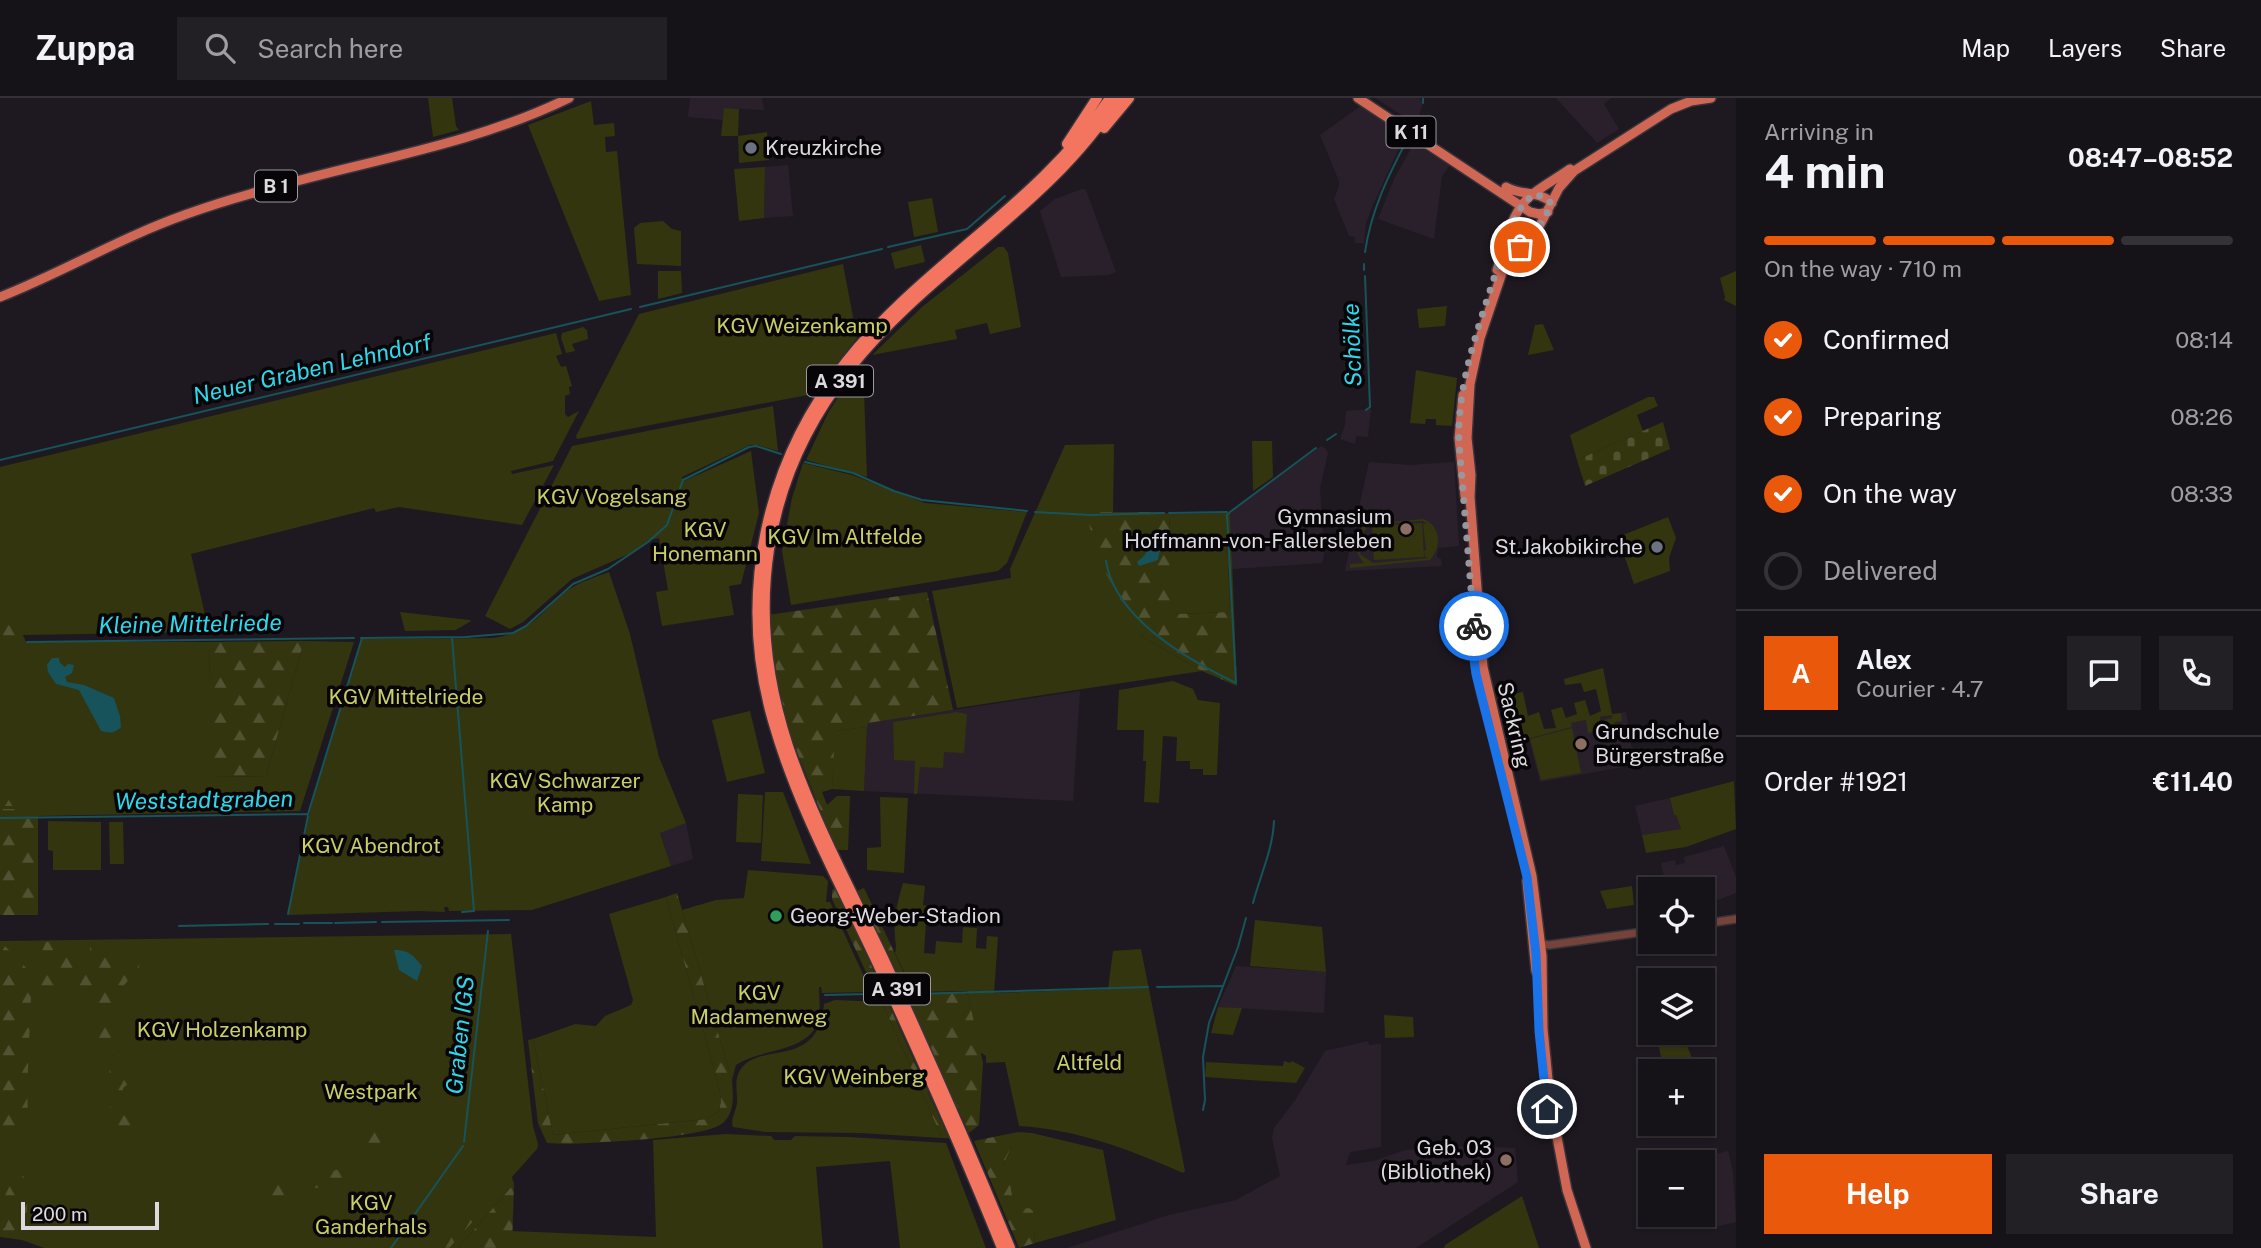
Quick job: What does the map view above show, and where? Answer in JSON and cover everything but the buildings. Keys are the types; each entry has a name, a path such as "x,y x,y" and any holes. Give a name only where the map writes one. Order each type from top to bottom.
{"highway":[{"path":"1029,190 1032,183 1071,139 1097,98"},
{"name":"A 391","path":"1012,1248 1000,1233 957,1131 792,777 773,719 762,671 760,605 763,538 776,488 792,448 819,399 845,362 891,313 1029,190 1073,147 1110,98"},
{"name":"A 391","path":"760,605 770,540 783,489 798,450 825,402 850,367 896,318 1039,191 1081,149 1118,98"},
{"path":"1081,149 1092,142 1129,98"},
{"path":"1000,1233 1002,1248"}],"main road":[{"name":"B 1","path":"0,297 187,214 336,169 464,139 526,118 569,98"},
{"name":"K 11","path":"1358,98 1510,193 1544,197 1550,208 1536,214 1510,193 1366,98"},
{"path":"1550,208 1565,175 1672,103 1686,98"},
{"path":"1522,205 1534,194 1671,109 1691,101 1711,98"},
{"name":"Sackring","path":"1516,821 1475,668 1459,438 1460,412 1472,348 1503,250 1522,205"},
{"name":"Sackring","path":"1516,821 1482,667 1470,497 1471,467 1467,440 1468,397 1480,338 1505,264 1537,229 1550,208"},
{"path":"1516,821 1537,944 1540,1053 1563,1196 1581,1248"},
{"path":"1555,1142 1586,1248"}],"street":[{"path":"1715,922 1736,919"},
{"path":"1537,944 1638,932"}],"shaded area":[{"path":"690,98 762,98 764,110 725,108 723,120 688,117"},
{"path":"1375,98 1420,98 1423,103 1416,124"},
{"path":"1556,98 1611,98 1604,104 1619,129 1597,143"},
{"path":"1362,105 1406,133 1372,207 1366,223 1364,243 1355,243 1355,237 1349,236 1334,199 1339,181 1320,135"},
{"path":"1414,143 1450,165 1442,176 1434,239 1378,219 1394,179"},
{"path":"788,165 793,216 764,218 765,167"},
{"path":"1086,190 1116,272 1109,275 1061,277 1040,211 1055,199"},
{"path":"1371,409 1368,437 1356,436 1355,444 1340,439 1346,411"},
{"path":"1321,446 1328,453 1320,488 1324,555 1322,563 1232,569 1230,513"},
{"name":"Gymnasium Hoffmann-von-Fallersleben","path":"1369,462 1410,465 1454,462 1459,546 1438,548 1437,557 1441,559 1442,566 1345,571"},
{"path":"1080,691 1073,801 864,791 867,723"},
{"name":"Grundschule Bürgerstraße","path":"1626,712 1634,765 1540,782 1529,738 1571,727 1571,723"},
{"path":"1670,798 1681,829 1642,835 1635,806"},
{"path":"686,823 693,859 671,866 660,832"},
{"path":"1724,846 1736,877 1736,893 1715,901 1715,877 1664,877 1661,863 1675,860 1676,865 1685,863 1684,857"},
{"path":"1236,966 1326,972 1324,1013 1218,1007"},
{"path":"1368,1041 1369,1045 1381,1044 1381,1147 1350,1152 1346,1165 1374,1161 1405,1150 1485,1145 1515,1148 1518,1182 1416,1248 1067,1248 1169,1215 1236,1200 1280,1176 1272,1138 1274,1128 1296,1099 1325,1051"},
{"path":"1728,1151 1733,1171 1736,1222 1703,1230 1702,1227 1715,1227 1715,1154"}],"green space":[{"path":"428,98 452,98 459,130 433,137"},
{"path":"591,101 594,125 614,123 615,136 605,137 606,152 617,151 631,295 599,301 528,125"},
{"path":"724,108 739,109 738,136 721,136"},
{"path":"767,132 769,160 739,163 738,136"},
{"path":"765,167 764,218 739,221 734,169"},
{"path":"932,198 938,232 914,237 908,202"},
{"path":"663,221 672,229 681,231 681,266 637,264 634,228 640,223"},
{"path":"921,245 925,262 895,269 891,253"},
{"path":"998,247 1004,247 1008,253 1021,327 990,334 987,323 955,330 957,339 872,355 922,307"},
{"name":"KGV Weizenkamp","path":"843,264 857,338 813,394 577,439 576,436 639,314"},
{"path":"658,271 681,271 682,293 658,299"},
{"path":"1736,271 1736,306 1724,300 1720,278"},
{"path":"1447,306 1445,326 1419,328 1417,309"},
{"path":"1543,324 1554,350 1528,355 1535,325"},
{"path":"583,327 587,330 588,339 572,344 575,351 566,353 562,333"},
{"path":"556,333 562,354 556,356 561,367 566,366 572,386 569,387 570,394 565,396 565,414 568,417 579,411 553,461 511,471 512,474 554,465 522,525 399,507 376,512 374,508 191,554 209,632 23,635 26,642 209,642 212,777 266,776 304,641 354,642 300,811 38,816 38,915 0,915 0,467"},
{"path":"1416,370 1457,378 1452,426 1436,425 1436,419 1426,419 1425,424 1410,423"},
{"path":"864,391 867,477 806,460 840,394"},
{"path":"1648,397 1654,397 1658,406 1637,415 1643,431 1577,460 1570,435"},
{"path":"773,406 778,451 750,445 682,477 684,481 751,451 759,513 741,584 729,586 734,615 662,626 656,592 668,590 659,538 649,540 630,555 572,579 523,622 510,629 485,616 572,446"},
{"path":"1663,422 1670,449 1585,486 1577,460"},
{"path":"1252,441 1272,441 1273,477 1253,491"},
{"path":"1114,444 1113,513 1088,513 1141,636 1202,671 957,708 932,591 1011,578 1010,569 1065,445"},
{"name":"KGV Im Altfelde","path":"803,463 852,475 925,503 1027,512 1007,563 998,571 791,605 782,551 792,498"},
{"path":"1087,512 1169,514 1174,614 1230,612 1226,513 1230,513 1237,686 1202,671 1141,636 1095,554"},
{"path":"1226,513 1230,612 1173,614 1169,514"},
{"path":"1668,517 1676,538 1669,558 1670,571 1634,584 1618,537"},
{"path":"1423,519 1433,526 1438,537 1434,555 1430,560 1350,568 1350,564 1364,563 1356,548 1356,538 1365,524","holes":["1422,521 1427,523 1423,524 1424,551 1425,557 1429,558 1373,563 1360,554 1359,537 1370,525"]},
{"path":"1422,523 1424,557 1374,560 1372,526"},
{"path":"609,572 630,634 659,757 686,823 660,833 671,866 532,910 449,911 448,907 444,907 445,912 288,915 311,806 362,639 494,638 507,635 527,626 572,587"},
{"path":"927,592 953,710 835,731 832,789 822,792 827,805 837,796 850,796 848,850 836,850 791,737 778,693 768,615"},
{"path":"400,612 471,621 456,630 405,631"},
{"path":"9,620 20,643 16,649 0,649 0,626"},
{"path":"304,641 266,776 211,777 209,642"},
{"path":"1603,668 1612,714 1621,713 1622,721 1615,722 1614,728 1606,729 1604,720 1612,718 1612,715 1600,717 1601,730 1588,733 1586,720 1571,723 1572,727 1523,740 1513,694 1523,692 1528,716 1539,712 1544,729 1556,728 1551,710 1562,707 1566,718 1577,714 1574,703 1585,700 1590,716 1601,711 1596,689 1584,692 1581,683 1565,685 1564,679"},
{"path":"1173,681 1193,689 1198,700 1220,703 1217,775 1203,775 1203,769 1190,769 1190,761 1176,761 1177,737 1163,736 1159,803 1144,802 1144,730 1117,730 1119,690"},
{"path":"750,711 765,773 727,782 712,720"},
{"path":"957,712 967,714 964,753 944,752 943,768 920,767 917,794 914,794 915,761 894,760 893,722"},
{"path":"867,727 864,791 832,789 834,731"},
{"path":"1572,728 1581,773 1541,780 1530,739"},
{"path":"1734,781 1736,829 1686,847 1646,853 1642,835 1681,829 1670,798"},
{"path":"0,784 20,784 20,806 0,806"},
{"path":"765,792 783,792 811,864 761,861"},
{"path":"738,794 763,795 761,843 736,842"},
{"path":"880,797 908,798 904,873 867,870 867,848 881,847"},
{"path":"0,809 21,809 20,818 34,819 34,915 0,915 0,897 13,901 2,888 0,868 14,861 17,852 0,855"},
{"path":"48,821 101,822 101,870 53,870 53,851 48,850"},
{"path":"109,822 123,822 124,864 110,864"},
{"name":"KGV Madamenweg","path":"748,870 823,876 828,881 826,902 830,902 871,992 822,993 819,987 819,1016 813,1031 795,1044 736,1065 732,1080 682,910 716,900 744,898"},
{"name":"Altfeld","path":"903,883 925,886 923,905 927,906 924,953 935,954 936,941 962,943 963,927 977,928 976,948 986,949 987,936 998,937 994,993 1108,989 1113,951 1141,949 1185,1171 1183,1173 1103,1142 1061,1131 1019,1126 1005,1062 986,1063 986,1056 980,1052 967,991 914,992 895,953 895,916"},
{"path":"1632,886 1634,905 1607,909 1600,891"},
{"path":"836,887 949,1138 942,1138 882,1002 832,899 832,890"},
{"path":"864,888 914,994 965,992 968,995 983,1063 979,1125 969,1133 857,891"},
{"path":"677,893 732,1080 732,1102 728,1118 714,1128 675,1136 626,1141 547,1143 538,1123 528,1040 533,1039 553,1135 707,1119 719,1111 719,1087 666,897"},
{"path":"666,897 719,1087 719,1111 707,1119 553,1135 533,1039 575,1024 596,1026 605,1016 631,1005 633,1000 609,914"},
{"path":"1255,920 1322,927 1326,972 1250,966"},
{"name":"Westpark","path":"511,934 533,1126 538,1144 537,1149 512,1177 514,1184 458,1248 44,1248 22,1240 0,1237 0,941"},
{"path":"46,942 73,942 73,968 90,970 90,942 94,949 104,943 123,962 140,951 139,968 118,992 107,1011 107,1024 116,1047 93,1048 91,986 41,986 42,951"},
{"path":"3,944 32,974 27,1091 29,1131 0,1131"},
{"name":"KGV Weinberg","path":"835,1000 882,1002 942,1138 860,1133 765,1132 733,1127 737,1105 737,1077 746,1063 757,1057 798,1047 810,1039 819,1026 824,1004"},
{"path":"1218,1007 1242,1008 1233,1035 1211,1033"},
{"path":"1384,1015 1413,1017 1414,1037 1385,1038"},
{"path":"1659,1045 1687,1045 1692,1059 1661,1059"},
{"path":"109,1054 132,1057 130,1067 124,1073 129,1083 123,1088 122,1113 138,1129 111,1129"},
{"path":"1284,1061 1292,1061 1305,1068 1296,1083 1205,1077 1206,1062 1283,1066"},
{"path":"387,1111 390,1112 380,1154 378,1156 363,1151 374,1119"},
{"path":"1018,1132 1103,1150 1116,1220 1035,1243 1032,1225 1013,1199 1003,1165 1011,1148 1003,1144 1003,1135"},
{"path":"726,1134 771,1136 774,1140 791,1140 795,1136 946,1143 986,1248 900,1248 890,1161 816,1167 823,1248 512,1248 512,1231 656,1237 653,1140"},
{"path":"1003,1135 1004,1144 1011,1148 1003,1165 1010,1170 1012,1195 1022,1209 1029,1208 1033,1211 1035,1243 1019,1248 974,1141"},
{"path":"356,1165 367,1172 338,1183 263,1200 266,1190 273,1186"},
{"path":"20,1166 27,1192 25,1219 18,1234 0,1232 0,1225 5,1228 9,1217 0,1210 0,1205"},
{"path":"491,1182 502,1189 449,1248 428,1248"},
{"path":"514,1184 512,1248 458,1248"},
{"path":"1522,1196 1539,1248 1444,1248 1445,1245"}],"water":[{"path":"1152,539 1156,539 1160,550 1158,560 1139,566 1137,562 1145,555"},
{"path":"52,658 59,658 65,667 68,664 74,665 72,673 65,677 67,682 84,685 114,698 121,727 111,732 101,731 79,690 56,684 48,672 47,665"},
{"path":"394,950 410,954 422,966 417,981 399,970"}],"waterway":[{"name":"Schölke","path":"1423,98 1423,103"},
{"name":"Schölke","path":"1365,252 1371,222 1381,194 1407,140"},
{"name":"Neuer Graben Lehndorf","path":"888,247 967,229 1005,196"},
{"name":"Neuer Graben Lehndorf","path":"640,307 882,249"},
{"name":"Schölke","path":"1364,264 1364,270"},
{"name":"Schölke","path":"1365,276 1370,407 1366,410"},
{"name":"Neuer Graben Lehndorf","path":"0,460 631,309"},
{"name":"Schölke","path":"1327,440 1336,434"},
{"name":"Kleine Mittelriede","path":"361,638 466,637 513,633 526,626 573,584 608,569 648,542 667,525 683,480 749,447 756,446 781,454"},
{"name":"Schölke","path":"1230,512 1316,448"},
{"name":"Kleine Mittelriede","path":"805,462 853,473 922,500 1027,511"},
{"name":"Kleine Mittelriede","path":"1035,512 1090,515 1164,513"},
{"name":"Kleine Mittelriede","path":"1169,513 1227,512"},
{"path":"1106,561 1112,582 1138,619 1176,650 1236,683 1229,513"},
{"name":"Kleine Mittelriede","path":"27,642 354,638"},
{"name":"Weststadtgraben","path":"0,818 308,814 362,638"},
{"name":"Graben IGS","path":"452,638 474,911 462,912"},
{"path":"288,914 308,816"},
{"path":"1253,903 1269,852 1274,821"},
{"path":"1203,1110 1203,1057 1209,1023 1246,918"},
{"path":"382,922 509,920"},
{"path":"335,923 376,922"},
{"path":"304,923 332,923"},
{"path":"179,926 268,924"},
{"path":"275,924 299,924"},
{"name":"Graben IGS","path":"464,1142 488,931"},
{"path":"1157,987 1222,986"},
{"path":"914,994 1148,987"},
{"path":"825,995 868,994"},
{"name":"Graben IGS","path":"391,1248 463,1146"}],"way so far":[{"path":"1474,626 1459,442 1460,412 1472,348 1509,232 1526,201 1534,194 1542,195 1552,204 1540,225 1520,247"}],"place":[{"name":"Kreuzkirche","path":"751,148"},
{"name":"Gymnasium Hoffmann-von-Fallersleben","path":"1406,529"},
{"name":"St.Jakobikirche","path":"1657,547"},
{"name":"Grundschule Bürgerstraße","path":"1581,744"},
{"name":"Georg-Weber-Stadion","path":"776,916"},
{"name":"Geb. 03 (Bibliothek)","path":"1506,1160"}],"route":[{"path":"1474,626 1476,674 1521,850 1528,890 1536,954 1540,1053 1547,1109"}],"park label":[{"name":"KGV Vogelsang","path":"612,497"},
{"name":"KGV Honemann","path":"705,542"},
{"name":"KGV Mittelriede","path":"406,697"},
{"name":"KGV Schwarzer Kamp","path":"565,793"},
{"name":"KGV Abendrot","path":"371,846"},
{"name":"KGV Holzenkamp","path":"222,1030"},
{"name":"KGV Ganderhals","path":"371,1215"}]}
